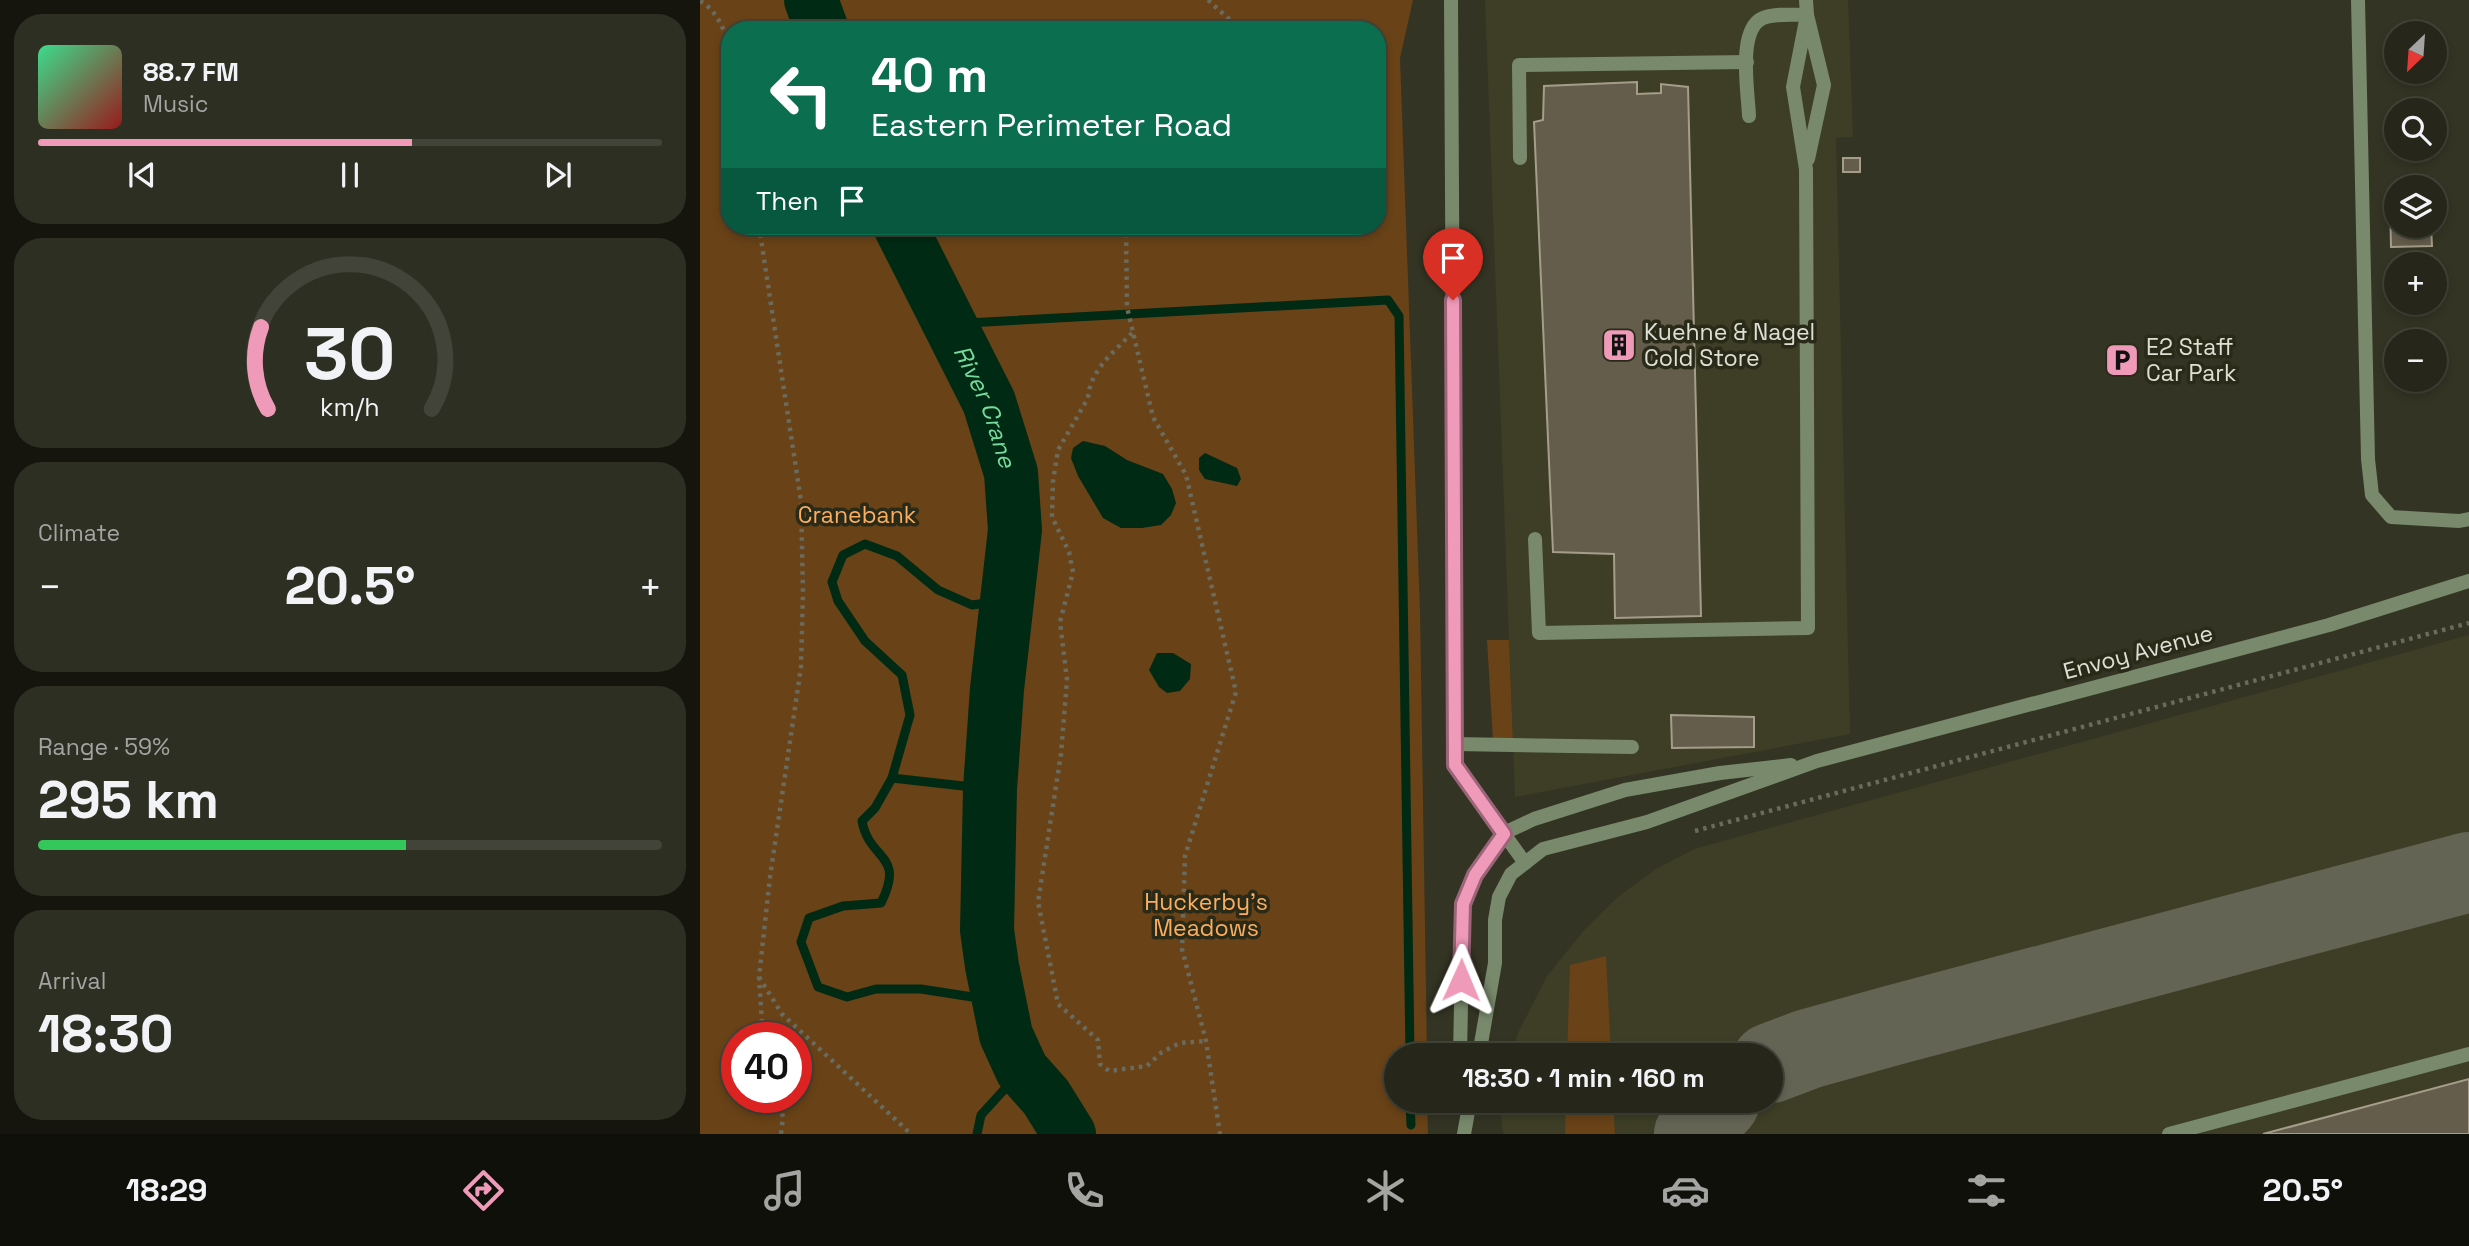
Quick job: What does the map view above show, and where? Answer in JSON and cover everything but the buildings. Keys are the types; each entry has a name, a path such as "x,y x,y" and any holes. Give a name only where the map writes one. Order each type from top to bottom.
{"street":[{"path":"1451,0 1455,765 1525,863 1511,874 1499,897 1495,920 1495,963 1481,1043"},
{"path":"2358,0 2368,459 2372,495 2391,517 2459,521 2469,519"},
{"path":"1749,116 1746,44 1749,30 1762,18 1807,7"},
{"path":"1535,539 1539,633 1808,628 1806,169 1793,87 1807,7"},
{"path":"1806,169 1824,85 1807,7"},
{"path":"1520,158 1518,65 1747,62"},
{"name":"Envoy Avenue","path":"1525,863 1543,849 1647,821 1816,761 2329,625 2469,581"},
{"path":"1454,744 1632,747"},
{"name":"Envoy Avenue","path":"1504,834 1534,819 1625,790 1720,773 1816,761"},
{"path":"1460,1043 1463,904 1475,875 1504,834"},
{"path":"2169,1134 2469,1054"},
{"path":"1461,1113 1463,1134"},
{"path":"1463,1134 1467,1113"}],"path":[{"path":"1208,0 1231,21"},
{"path":"700,1 706,4 721,25"},
{"path":"760,235 801,501 801,667 770,877 759,976 762,1022"},
{"path":"1126,235 1127,307 1132,332 1153,417 1186,475 1236,692 1185,856 1182,949 1206,1041 1220,1134"},
{"path":"1132,332 1099,367 1088,389 1088,398 1058,450 1054,471 1052,517 1069,552 1073,572 1060,622 1067,680 1061,754 1038,902 1058,1004 1098,1040 1100,1064 1110,1071 1147,1066 1162,1052 1180,1042 1206,1041"},
{"path":"1684,834 2469,623"},
{"path":"759,976 782,1014 911,1134"},
{"path":"780,1134 782,1113"}],"shaded area":[{"path":"1485,0 1848,0 1853,137 1836,138 1850,734 1515,797"},
{"path":"1083,441 1105,446 1127,460 1163,474 1176,503 1171,515 1161,525 1142,528 1121,528 1103,518 1078,476 1071,458 1073,448"},
{"path":"1205,453 1237,468 1241,479 1237,486 1205,479 1199,470 1199,458"},
{"path":"2469,635 2469,1079 2263,1134 1503,1134 1500,1113 1783,1113 1783,1043 1515,1043 1547,976 1586,928 1619,896 1656,869 1694,849"},
{"path":"1157,653 1173,653 1191,664 1190,679 1180,691 1167,693 1159,687 1149,670"}],"green space":[{"name":"Huckerby's Meadows","path":"700,0 1413,0 1400,58 1420,611 1427,1043 1384,1043 1384,1113 1427,1113 1428,1134 700,1134"},
{"path":"1487,640 1509,640 1513,742 1493,740"},
{"path":"1606,956 1610,1043 1567,1043 1570,965"},
{"path":"1566,1113 1614,1113 1615,1134 1565,1134"}],"waterway":[{"name":"River Crane","path":"811,0 819,21"},
{"name":"River Crane","path":"905,235 989,402 1011,473 1015,530 997,689 990,789 987,930 1006,1035 1022,1070 1046,1097 1069,1134"},
{"path":"949,324 1388,300 1399,316 1410,1043"},
{"name":"River Crane","path":"998,1001 921,989 876,989 847,997 818,987 801,942 809,918 843,906 881,903 888,887 888,866 871,844 862,821 875,808 892,778 910,715 902,675 865,641 838,601 832,582 843,555 865,544 897,556 938,590 972,605 1007,600"},
{"name":"River Crane","path":"892,778 990,789"},
{"name":"River Crane","path":"977,1134 981,1115 1022,1070"},
{"path":"1410,1113 1411,1125"}],"taxiway":[{"path":"1783,1058 1894,1025 2469,872"},
{"path":"1694,1134 1709,1113"}],"place":[{"name":"Kuehne & Nagel Cold Store","path":"1619,345"},
{"name":"E2 Staff Car Park","path":"2122,360"}],"route":[{"path":"1453,300 1455,765 1504,834 1475,875 1463,904 1461,980"}],"park label":[{"name":"Cranebank","path":"857,515"}]}
